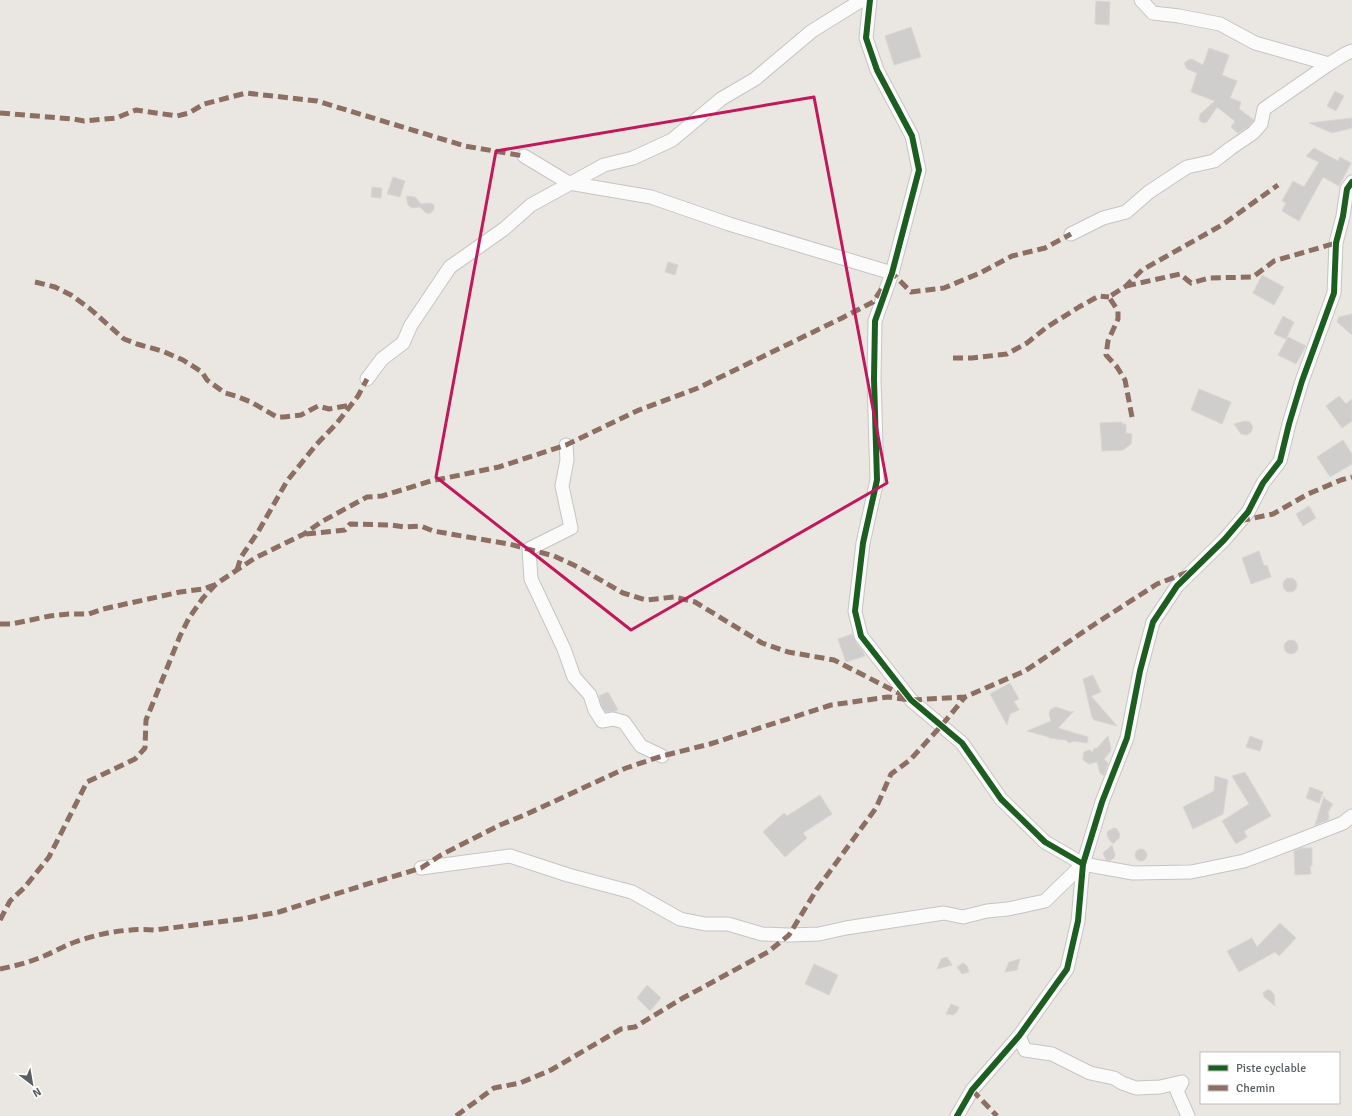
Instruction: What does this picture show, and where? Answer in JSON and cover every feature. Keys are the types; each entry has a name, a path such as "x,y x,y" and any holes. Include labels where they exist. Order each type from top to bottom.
{"street":[{"path":"367,379 382,359 403,343 411,326 450,267 504,229 531,205 569,183 604,164 633,158 672,140 721,99 755,79 812,31 862,0"},
{"path":"870,0 866,38 877,70 912,136 919,170 892,273 875,321 874,379 877,480 863,543 856,611 862,636 911,700 962,743 1001,799 1045,842 1083,864 1133,873 1191,872 1244,861 1337,825 1352,816"},
{"path":"1141,0 1153,13 1179,16 1220,24 1255,44 1329,64"},
{"path":"1071,234 1103,218 1126,212 1149,192 1187,167 1214,161 1253,134 1261,124 1264,109 1329,64 1352,51"},
{"path":"524,156 569,183 651,197 730,224 892,273"},
{"path":"957,1116 972,1090 1019,1036 1067,969 1078,921 1083,864 1102,802 1127,738 1140,671 1153,622 1177,586 1224,540 1248,512 1263,483 1280,461 1300,388 1334,293 1336,243 1343,216 1347,189 1352,182"},
{"path":"566,445 567,460 562,486 571,528 529,549 531,579 564,649 574,677 590,695 595,710 602,721 613,719 624,722 641,746 662,756"},
{"path":"421,868 510,856 568,875 632,892 680,919 705,924 728,924 762,934 789,935 818,934 846,928 944,913 963,917 987,910 1008,909 1045,901 1083,864"},
{"path":"1019,1036 1025,1050 1052,1054 1090,1073 1114,1078 1122,1083 1136,1088 1160,1087 1182,1082 1177,1091 1188,1116"}],"highlighted area":[{"path":"814,97 887,483 631,630 436,477 496,151"}],"building":[{"path":"1096,1 1110,2 1109,25 1095,24"},
{"path":"911,27 921,57 894,65 885,36"},
{"path":"1209,48 1229,55 1222,75 1237,81 1230,98 1241,102 1239,109 1254,120 1248,127 1238,133 1231,127 1235,121 1217,107 1207,122 1203,123 1199,120 1200,114 1215,101 1191,92 1197,73 1187,69 1184,63 1192,59 1203,65"},
{"path":"1335,91 1344,96 1336,111 1327,106"},
{"path":"1352,118 1352,128 1332,133 1309,123"},
{"path":"1314,148 1338,161 1340,157 1351,163 1339,186 1323,177 1299,221 1282,211 1286,203 1282,201 1293,181 1304,187 1319,162 1306,156"},
{"path":"393,177 405,181 400,197 387,194"},
{"path":"372,187 382,188 381,198 371,197"},
{"path":"406,196 415,197 421,204 430,203 434,205 434,210 429,214 420,207 412,208 408,205"},
{"path":"668,262 678,265 675,275 665,272"},
{"path":"1262,275 1284,287 1274,305 1253,293"},
{"path":"1352,314 1352,335 1337,322 1339,317"},
{"path":"1283,316 1294,322 1286,339 1274,334"},
{"path":"1288,337 1306,346 1296,364 1278,355"},
{"path":"1199,389 1231,402 1222,424 1191,410"},
{"path":"1339,396 1346,404 1352,399 1352,421 1342,428 1326,406"},
{"path":"1245,421 1250,422 1253,427 1251,432 1247,435 1241,434 1234,424"},
{"path":"1122,422 1122,424 1126,424 1126,433 1132,434 1131,444 1123,450 1102,451 1100,423"},
{"path":"1343,440 1352,454 1352,464 1330,477 1317,457"},
{"path":"1309,506 1316,518 1303,526 1296,514"},
{"path":"1259,551 1264,566 1267,565 1271,577 1251,584 1242,558"},
{"path":"1290,578 1295,580 1297,585 1295,590 1290,592 1285,590 1283,585 1285,580"},
{"path":"852,634 865,656 846,662 838,639"},
{"path":"1291,640 1296,642 1298,647 1296,652 1291,654 1286,652 1284,647 1286,642"},
{"path":"1093,675 1101,692 1091,696 1117,726 1094,720 1092,717 1083,679"},
{"path":"1010,683 1019,699 1014,701 1019,710 1010,714 1007,725 990,694"},
{"path":"608,692 618,710 616,711 606,712 602,707 599,696"},
{"path":"1056,707 1071,712 1074,711 1058,728 1088,737 1087,743 1074,741 1069,743 1066,740 1049,738 1027,731 1051,721 1049,714 1050,710"},
{"path":"1108,736 1111,749 1104,759 1108,763 1104,776 1100,773 1097,762 1089,764 1083,760 1083,757 1084,752 1089,750 1093,752 1094,748 1096,749"},
{"path":"1250,736 1263,741 1260,751 1246,747"},
{"path":"1245,772 1271,816 1244,831 1247,837 1236,844 1222,821 1249,804 1232,776"},
{"path":"1215,776 1228,780 1223,814 1193,829 1183,807 1214,791"},
{"path":"1310,787 1323,792 1319,803 1306,798"},
{"path":"820,795 832,814 803,833 807,838 785,857 763,832 784,813 787,816"},
{"path":"1324,796 1325,799 1333,804 1328,812 1329,817 1328,820 1315,825"},
{"path":"1114,828 1117,829 1120,835 1113,844 1108,838 1107,834 1108,831"},
{"path":"1112,845 1115,855 1114,858 1109,861 1106,860 1103,853"},
{"path":"1301,848 1312,848 1312,866 1310,866 1311,874 1295,875 1294,851"},
{"path":"1139,849 1143,849 1147,855 1143,861 1139,861 1135,857 1135,853"},
{"path":"1280,923 1296,938 1279,956 1275,952 1239,972 1227,951 1252,938 1257,947"},
{"path":"947,957 952,965 937,969 941,959"},
{"path":"1020,959 1017,970 1005,972 1009,962"},
{"path":"963,963 967,966 969,972 962,974 957,967"},
{"path":"814,964 838,975 829,995 805,984"},
{"path":"647,985 661,998 650,1011 637,998"},
{"path":"1270,990 1274,994 1275,1006 1264,997 1263,993"},
{"path":"951,1004 959,1007 957,1012 953,1015 946,1014"}],"marked path":[{"path":"0,113 84,121 116,118 136,110 177,116 189,113 204,104 246,93 317,101 465,146 524,156"},
{"path":"1132,417 1125,380 1117,367 1106,355 1108,341 1118,319 1118,311 1109,297 1126,286 1142,270 1222,225 1278,185"},
{"path":"890,276 892,273 911,292 944,288 980,273 1012,256 1045,248 1071,234"},
{"path":"1126,286 1180,274 1191,283 1209,278 1253,277 1274,261 1336,243"},
{"path":"35,282 55,287 71,295 89,308 124,339 162,351 183,360 202,372 207,380 225,393 251,402 277,417 301,415 318,406 329,409 351,405"},
{"path":"0,920 10,901 24,888 49,857 87,782 135,759 145,748 146,720 180,636 189,618 203,598 216,584 255,558 304,534 321,522 367,497 382,496 431,481 499,467 566,445 639,410 698,388 842,318 873,302 883,287"},
{"path":"953,358 972,358 1007,354 1027,343 1047,327 1079,307 1099,296 1109,297"},
{"path":"237,570 241,557 258,532 287,481 316,445 337,423 358,396 367,379"},
{"path":"1240,521 1273,514 1308,494 1352,477"},
{"path":"306,534 345,530 350,524 391,525 405,527 421,526 433,531 509,544 554,556 578,567 623,593 646,600 674,597 695,602 762,643 788,652 834,660 906,697"},
{"path":"0,969 33,960 71,944 95,936 114,932 155,930 241,919 279,912 421,868 441,855 500,825 626,768 662,756 710,744 831,705 888,697 911,700 965,697 1025,671 1157,584 1188,572"},
{"path":"0,624 11,624 50,616 89,614 103,609 180,592 204,589 214,585"},
{"path":"456,1116 494,1088 520,1083 551,1070 621,1029 635,1027 683,998 768,952 789,935 817,889 876,808 891,774 910,760 965,697"},
{"path":"972,1090 997,1116"}],"cycle path":[{"path":"870,0 866,38 877,70 912,136 919,170 892,273 875,321 874,379 877,480 863,543 855,611 861,636 911,700 962,743 1001,799 1045,842 1083,864"},
{"path":"957,1116 972,1090 1019,1036 1067,969 1078,921 1083,864 1102,802 1127,738 1140,671 1153,622 1177,586 1224,540 1248,512 1263,483 1280,461 1302,381 1334,293 1336,243 1343,216 1347,189 1352,182"}]}
